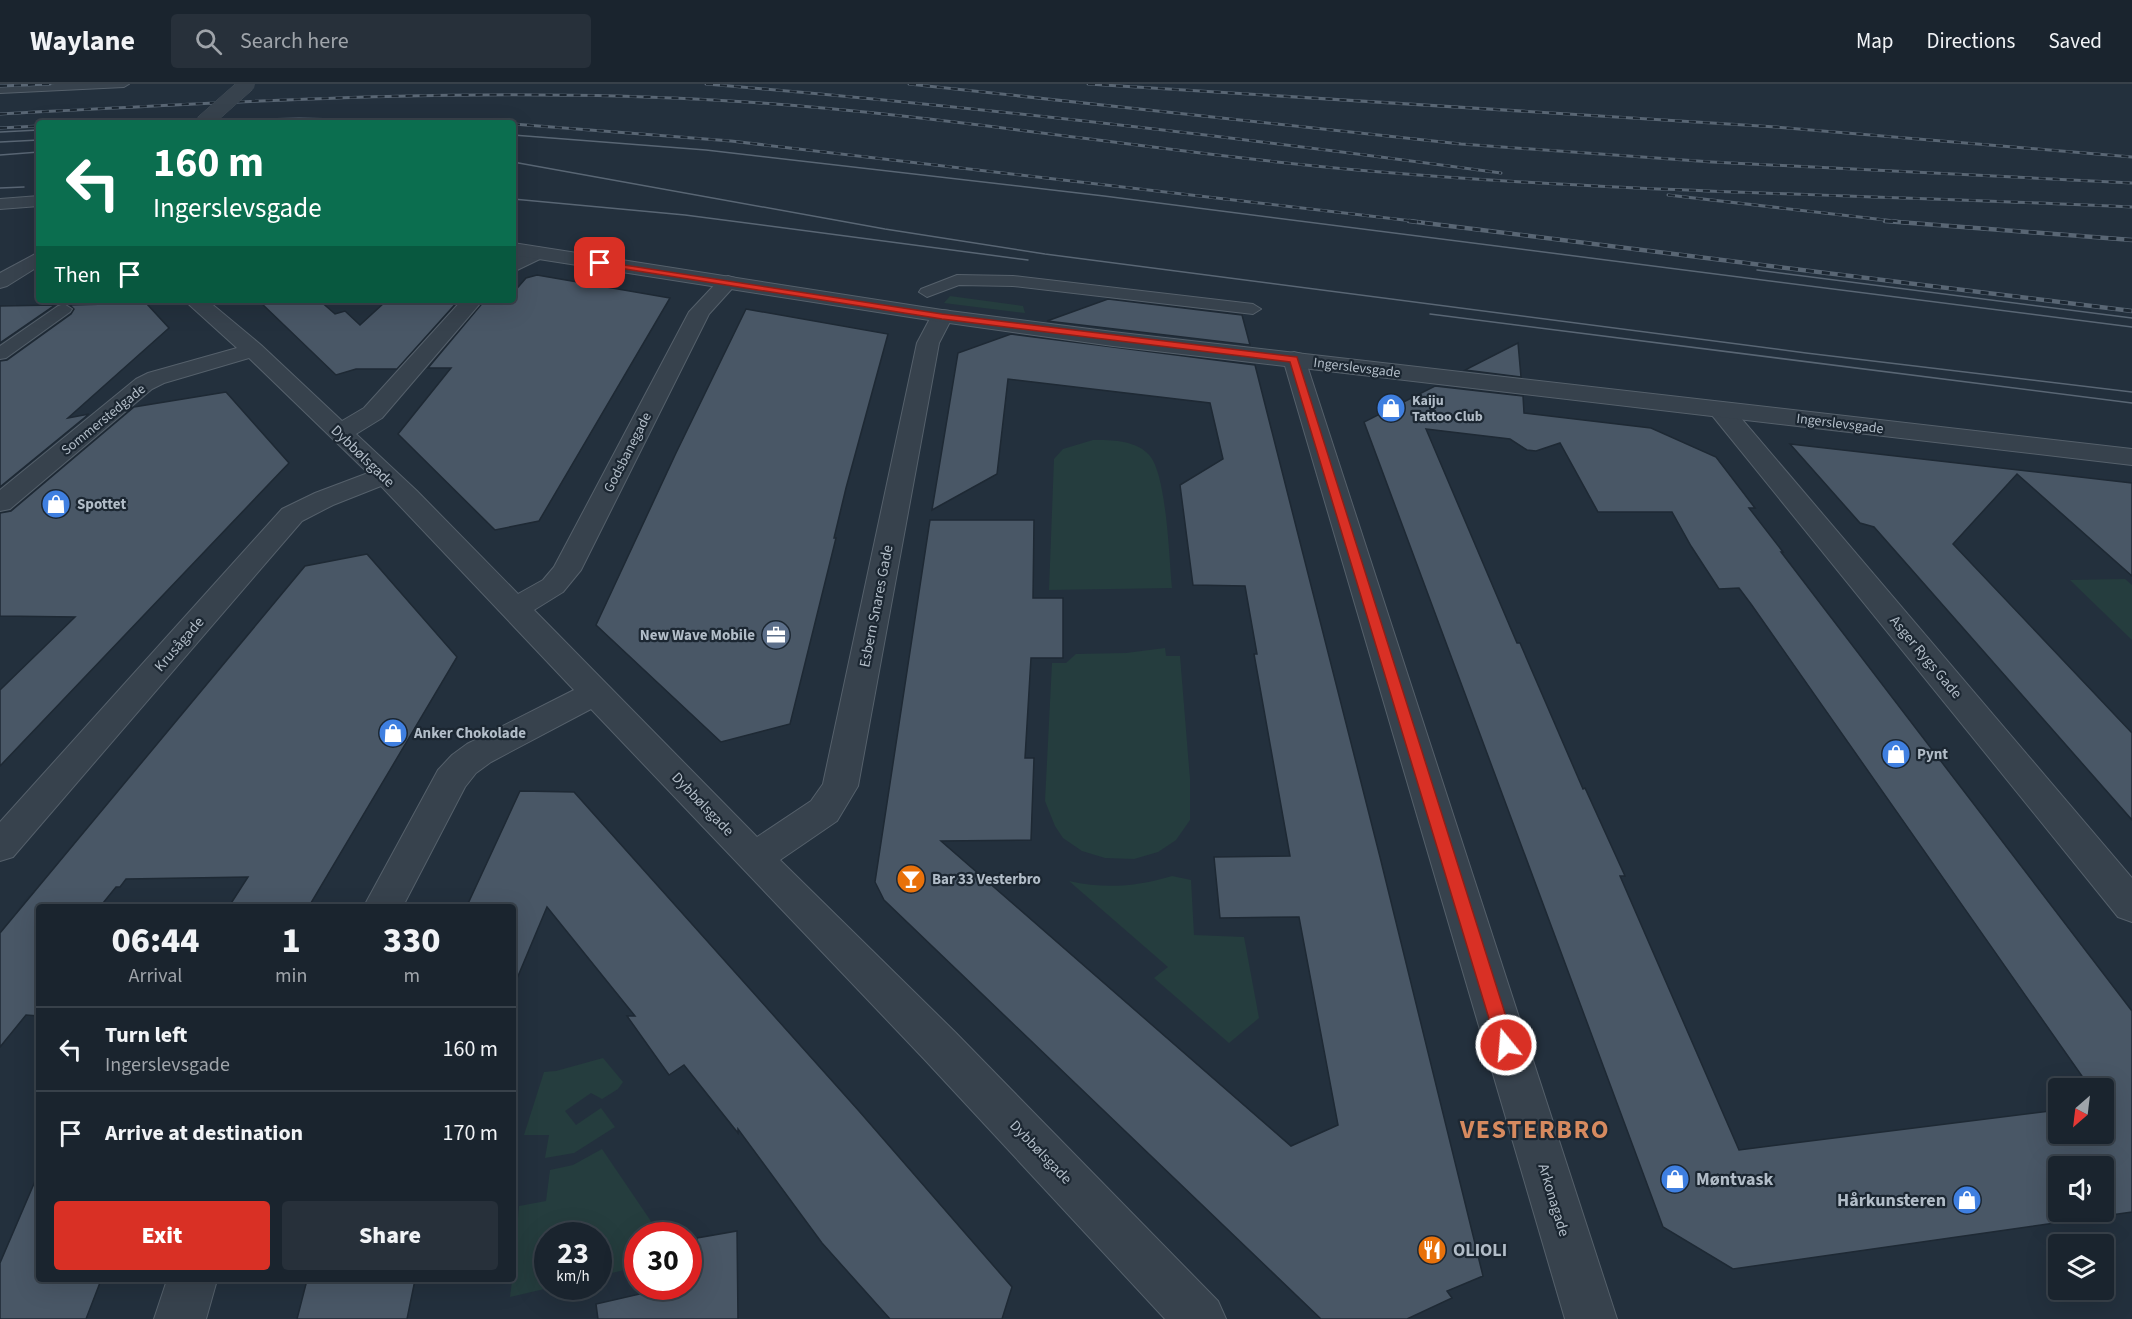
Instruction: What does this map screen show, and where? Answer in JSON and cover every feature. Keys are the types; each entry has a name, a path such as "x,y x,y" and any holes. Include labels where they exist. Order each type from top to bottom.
{"street":[{"path":"206,120 247,84"},
{"path":"0,204 36,201"},
{"path":"0,212 36,213"},
{"name":"Ingerslevsgade","path":"516,250 728,282 934,304 1294,359 2132,457"},
{"path":"516,264 537,253"},
{"path":"0,282 36,260"},
{"name":"Godsbanegade","path":"513,609 553,586 567,570 700,312 728,282"},
{"name":"Dybbølsgade","path":"198,303 253,350 383,476 408,497 754,858 940,1046 1200,1319"},
{"path":"340,433 373,413 470,303"},
{"name":"Esbern Snares Gade","path":"754,858 824,811 840,786 934,304"},
{"name":"Sommerstedgade","path":"0,503 144,384 156,378 253,350"},
{"name":"Arkonagade","path":"1294,359 1591,1319"},
{"name":"Asger Rygs Gade","path":"1720,409 2132,906"},
{"name":"Krusågade","path":"0,847 292,515 324,499 383,476"},
{"path":"384,904 451,779 464,764 479,753 596,692"},
{"path":"180,1319 191,1282"}],"lane":[{"path":"0,90 124,84"},
{"path":"934,304 957,280 1012,281 1252,309"},
{"path":"0,354 64,309"}],"green space":[{"path":"950,296 1023,306 1025,313 944,303"},
{"path":"1093,440 1123,442 1138,447 1150,456 1156,467 1164,499 1172,588 1049,590 1054,459 1063,449"},
{"path":"2125,579 2132,585 2132,640 2070,580"},
{"path":"1165,648 1166,656 1180,656 1190,779 1190,820 1176,840 1158,852 1134,859 1105,858 1082,851 1063,838 1055,826 1045,801 1052,663 1066,663 1076,654 1126,653"},
{"path":"1172,876 1191,880 1194,935 1244,937 1259,1018 1229,1043 1154,978 1168,967 1069,881 1120,886 1146,883"},
{"path":"603,1058 623,1082 618,1089 602,1099 591,1093 565,1111 576,1125 601,1108 615,1127 574,1153 545,1158 549,1135 524,1135 544,1072"},
{"path":"602,1149 652,1222 624,1222 624,1270 612,1273 612,1222 534,1222 534,1291 510,1297 512,1282 516,1282 516,1230 519,1206 546,1201 550,1170 573,1165"}],"building":[{"path":"537,275 670,298 539,521 495,530 398,434 451,368 428,368 482,303 516,303 516,290 526,278"},
{"path":"1108,299 1242,315 1250,345 1047,321"},
{"path":"146,303 169,328 68,418 89,414 0,487 0,361 7,360 71,314 74,309 70,305"},
{"path":"261,303 322,303 335,314 345,311 360,325 384,303 456,303 397,369 356,369 336,375"},
{"path":"55,305 0,343 0,306"},
{"path":"746,309 888,334 846,488 834,538 836,538 790,724 721,742 596,625"},
{"path":"1011,334 1255,365 1380,857 1483,1276 1447,1291 1452,1298 1407,1319 1321,1319 884,900 875,882 930,520 1034,520 1033,598 1063,598 1063,658 1031,658 1025,758 1034,758 1031,840 941,841 1291,1146 1338,1125 1299,917 1220,918 1214,857 1290,856 1254,654 1257,654 1245,586 1193,585 1180,485 1223,459 1210,403 1008,379 997,474 932,510 958,353"},
{"path":"1518,343 1521,377 1465,370"},
{"path":"1435,386 1523,396 1524,413 1651,428 1716,457 1755,508 1749,508 1783,552 1781,552 2132,1011 2132,1212 2114,1215 2114,1156 2048,1156 2048,1222 2062,1222 1733,1269 1663,1227 1364,422","holes":["1426,429 1510,439 1527,450 1536,451 1560,443 1598,512 1672,512 1719,589 1739,588 2083,1078 2114,1078 2114,1144 2048,1144 2048,1111 1739,1150 1620,876 1625,876 1585,788 1583,789 1520,643 1517,643"]},
{"path":"226,392 289,463 0,766 0,690 75,617 0,616 0,513 11,511 134,407"},
{"path":"1790,444 2132,483 2132,576 2017,474 1953,544 2132,733 2132,820 1874,527 1860,523"},
{"path":"367,554 457,657 310,904 231,904 248,877 126,879 102,904 36,904 36,1016 26,1015 0,1047 0,933 305,566"},
{"path":"520,791 574,792 859,1111 1012,1287 1002,1319 890,1319 822,1243 738,1129 738,1133 684,1065 669,1075 627,1016 635,1016 547,907 516,981 516,904 468,904"},
{"path":"36,1179 36,1282 100,1282 86,1319 0,1319 0,1263"},
{"path":"737,1231 738,1319 598,1319 596,1304 624,1298 624,1300 702,1300 702,1237"},
{"path":"306,1282 415,1282 407,1319 297,1319"}],"tram line":[{"path":"0,132 36,130"},
{"path":"516,135 706,150 1104,196 2132,327"},
{"path":"0,142 36,140"},
{"path":"0,155 36,152"},
{"path":"516,163 885,229 1045,254 1806,353 2132,392"},
{"path":"0,188 24,187"},
{"path":"516,199 685,215 1028,260"},
{"path":"1757,270 2132,318"},
{"path":"1430,314 2132,403"}],"railway":[{"path":"0,86 50,84"},
{"path":"706,84 1104,123 1501,173"},
{"path":"909,84 1461,144 1712,162 2132,183"},
{"path":"1088,84 1776,127 2132,157"},
{"path":"0,114 365,97 456,95 639,97 812,107 974,124 1299,164 1475,179 1569,185 2132,207"},
{"path":"250,120 348,120"},
{"path":"516,124 731,141 1421,222"},
{"path":"0,128 36,126"},
{"path":"1668,195 1903,222"},
{"path":"1409,221 2132,311"},
{"path":"1885,221 2132,240"}],"place":[{"name":"Kaiju Tattoo Club","path":"1391,408"},
{"name":"Spottet","path":"56,504"},
{"name":"New Wave Mobile","path":"776,635"},
{"name":"Anker Chokolade","path":"393,733"},
{"name":"Pynt","path":"1896,754"},
{"name":"Bar 33 Vesterbro","path":"911,879"},
{"name":"Møntvask","path":"1675,1179"},
{"name":"Hårkunsteren","path":"1967,1200"},
{"name":"OLIOLI","path":"1432,1250"}],"district":[{"name":"VESTERBRO","path":"1535,1129"}],"route":[{"path":"600,263 942,316 1113,339 1294,359 1506,1045"}]}
